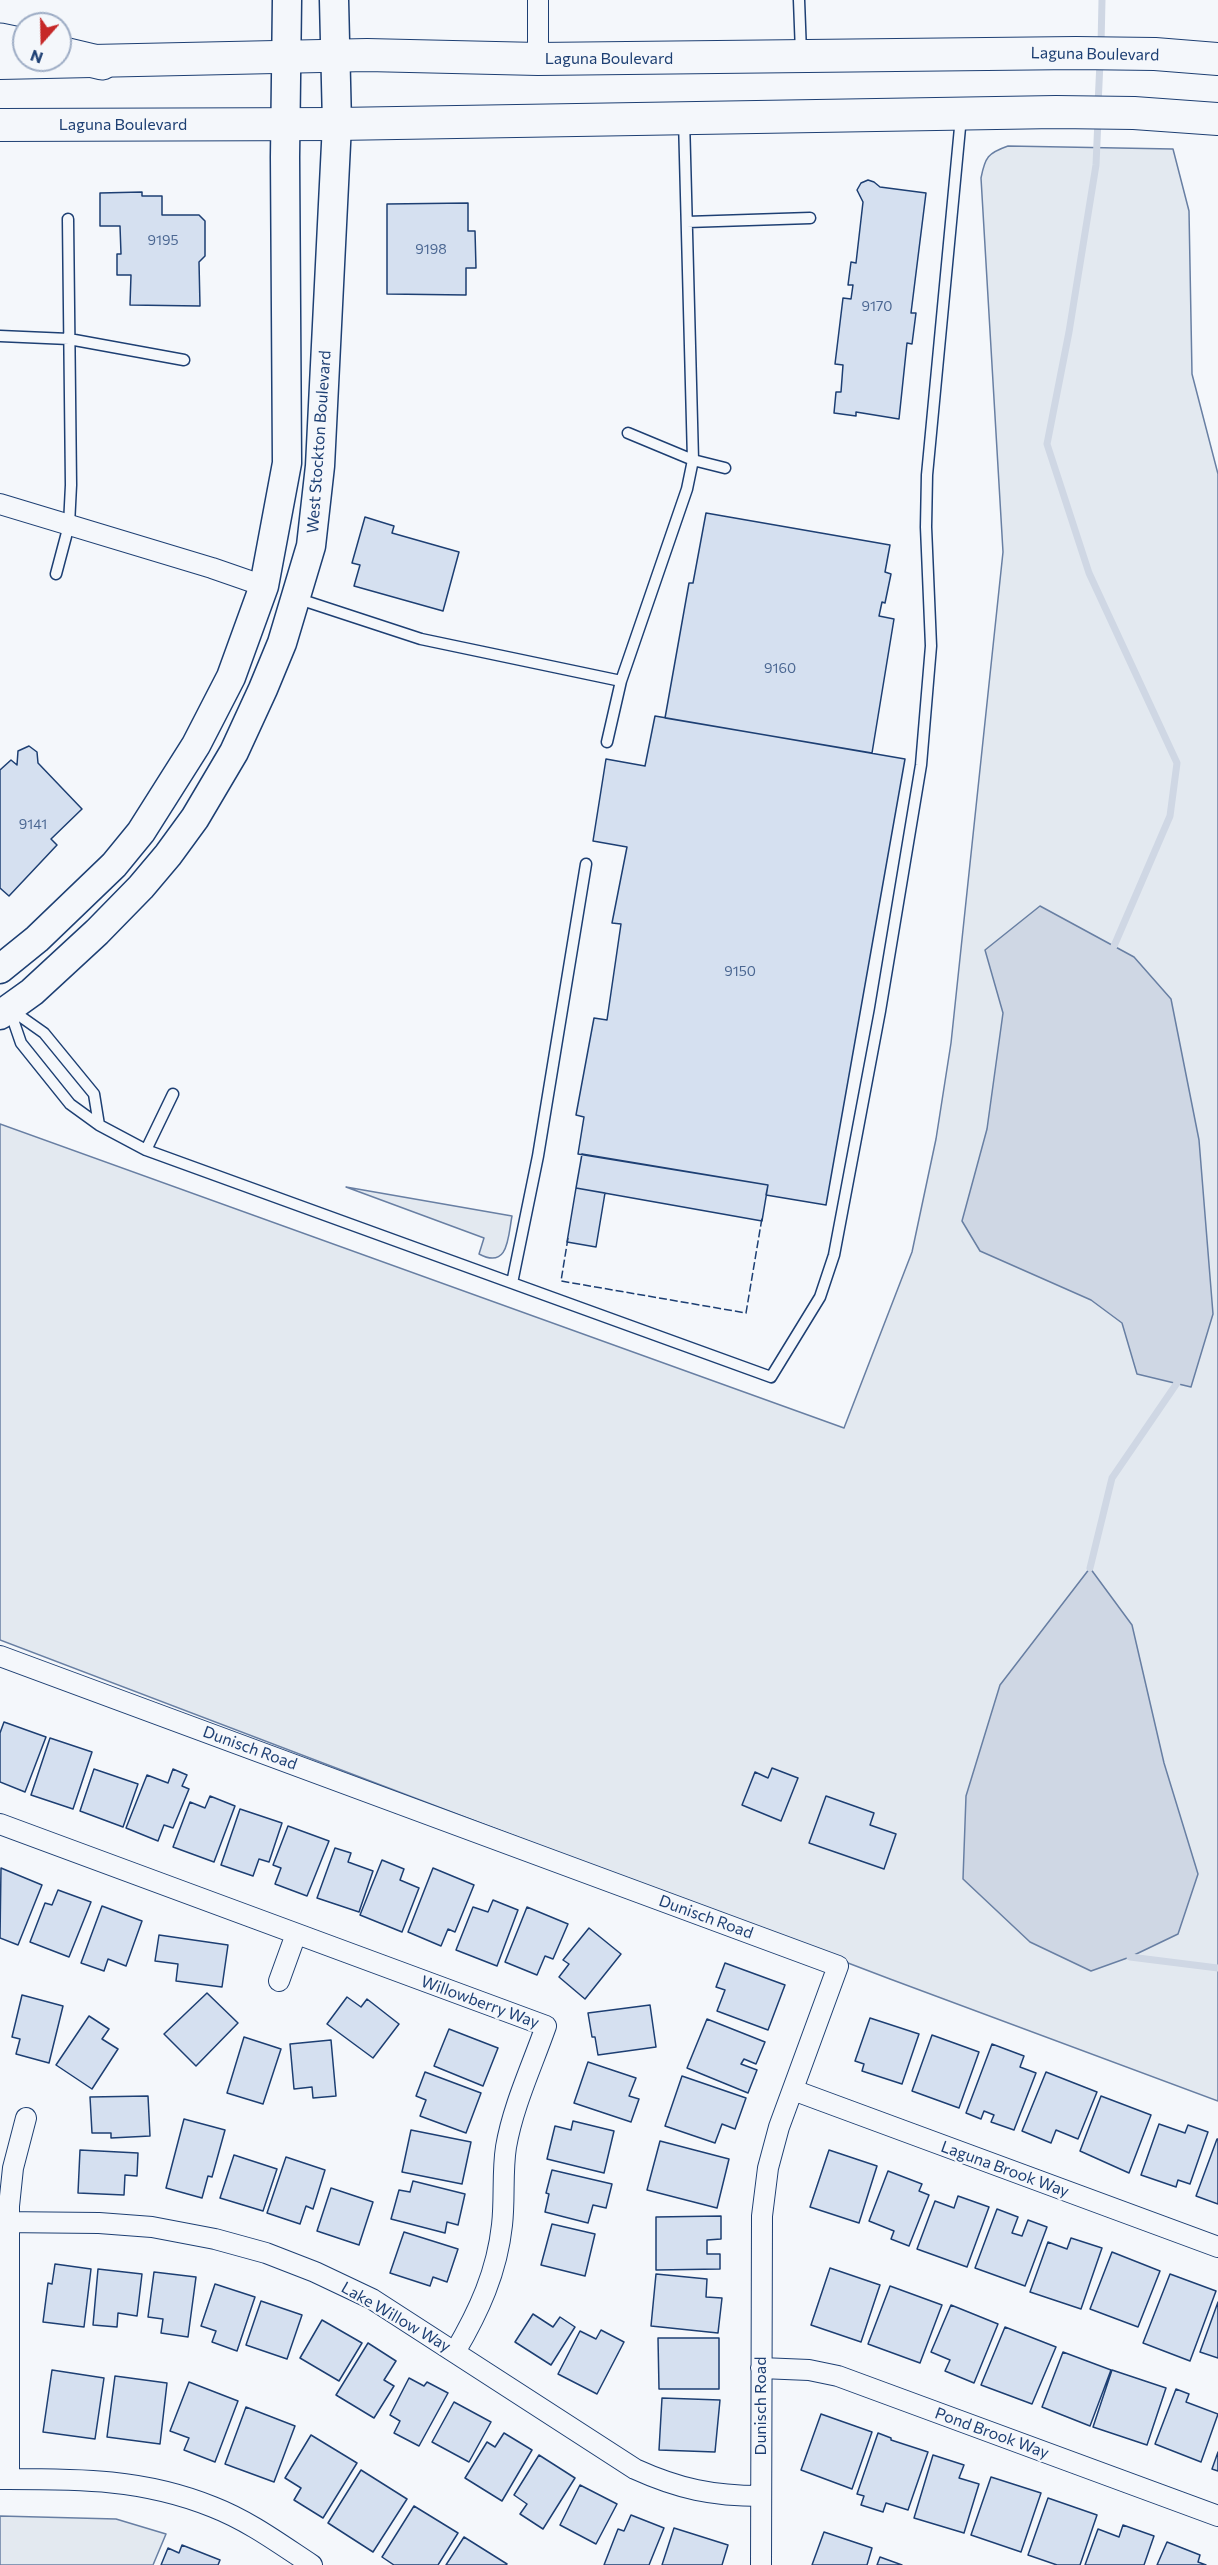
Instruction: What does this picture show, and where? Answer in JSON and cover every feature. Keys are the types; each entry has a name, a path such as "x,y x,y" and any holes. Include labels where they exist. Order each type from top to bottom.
{"highway":[{"path":"72,56 102,63"}],"main road":[{"name":"Laguna Boulevard","path":"0,63 102,63 335,55 538,59 1076,53 1155,54 1218,59"},
{"name":"Laguna Boulevard","path":"0,125 337,124 1056,112 1134,113 1218,119"}],"street":[{"name":"West Stockton Boulevard","path":"0,969 37,939 114,865 141,832 196,745 231,677 264,586 287,463 285,124 287,0"},
{"name":"West Stockton Boulevard","path":"3,1007 97,933 141,887 195,818 234,752 263,689 296,598 311,546 320,466 337,124 334,0"},
{"path":"538,0 538,59"},
{"path":"0,504 264,586"},
{"name":"Dunisch Road","path":"0,1656 838,1966 779,2127 768,2168 762,2216 761,2565"},
{"name":"Willowberry Way","path":"0,1824 546,2026 513,2118 506,2148 502,2222 490,2282 477,2314 455,2352"},
{"path":"279,1981 296,1934"},
{"name":"Laguna Brook Way","path":"793,2090 1218,2247"},
{"path":"26,2118 12,2168 5,2222 4,2479 101,2480 144,2486 180,2495 214,2507 253,2526 312,2565"},
{"name":"Lake Willow Way","path":"5,2222 99,2223 152,2227 215,2239 266,2253 315,2272 372,2300 643,2473 668,2484 704,2493 761,2496"},
{"name":"Pond Brook Way","path":"761,2368 809,2370 838,2376 1218,2516"}],"lane":[{"path":"799,0 801,57"},
{"path":"3,1007 21,1043 70,1104 99,1125 146,1150 771,1377 820,1298 837,1244 880,1011 921,765 931,646 926,527 927,476 961,114"},
{"path":"606,742 621,681 687,489 693,460 684,119"},
{"path":"687,222 810,218"},
{"path":"56,574 69,525 71,485 68,219"},
{"path":"0,336 69,339 184,360"},
{"path":"628,433 693,460 725,468"},
{"path":"296,598 421,639 621,681"},
{"path":"512,1283 538,1156 586,864"},
{"path":"3,1007 44,1034 94,1094 99,1125"},
{"path":"146,1150 173,1094"}],"shaded area":[{"path":"1008,146 1173,149 1189,211 1192,374 1218,474 1218,2101 890,1979 0,1640 0,1124 844,1428 912,1252 936,1139 951,1043 1003,552 981,178 988,157"},
{"path":"1040,906 1134,957 1171,999 1199,1140 1213,1314 1191,1387 1137,1374 1122,1323 1091,1300 980,1251 962,1221 987,1129 1003,1013 985,950"},
{"path":"346,1187 512,1216 508,1241 502,1254 496,1258 489,1258 479,1254 484,1238"},
{"path":"1090,1568 1132,1625 1164,1763 1198,1874 1178,1934 1130,1957 1091,1971 1030,1942 963,1879 966,1796 1000,1685"},
{"path":"0,2516 116,2519 166,2534 153,2565 0,2565"}],"building":[{"path":"868,180 880,187 926,193 911,313 916,313 912,344 907,343 899,419 856,412 856,416 834,413 836,392 841,392 843,365 835,364 843,298 851,299 853,285 848,285 851,262 856,263 863,202 857,190 861,183"},
{"path":"142,192 142,196 162,196 162,215 199,215 205,221 205,256 199,262 200,306 130,305 131,275 117,275 117,254 121,254 120,226 100,226 100,193"},
{"path":"468,203 468,231 475,231 476,268 466,268 466,295 387,294 387,204"},
{"path":"706,513 890,545 885,572 891,574 885,603 882,602 879,616 894,619 872,753 665,718 689,583 693,583"},
{"path":"365,517 394,526 392,533 459,552 443,611 354,586 360,565 352,563"},
{"path":"655,716 905,759 826,1205 766,1195 768,1185 578,1154 584,1117 576,1115 594,1018 607,1020 621,924 612,923 627,847 593,841 606,759 645,766"},
{"path":"29,746 37,752 38,763 82,809 51,839 57,845 9,896 0,888 0,770 11,760 17,765 18,751"},
{"path":"582,1154 768,1185 762,1221 576,1188"},
{"path":"576,1188 605,1193 596,1247 567,1242"},
{"path":"4,1722 46,1737 25,1792 0,1782 0,1733"},
{"path":"50,1738 92,1752 73,1809 31,1795"},
{"path":"772,1768 798,1778 781,1821 742,1805 755,1772 768,1778"},
{"path":"94,1769 138,1784 123,1827 80,1811"},
{"path":"173,1769 187,1775 182,1786 189,1789 173,1828 164,1825 158,1841 126,1828 147,1775 168,1783"},
{"path":"210,1796 235,1806 214,1862 173,1847 190,1802 205,1808"},
{"path":"826,1796 874,1813 870,1825 896,1834 884,1869 809,1843"},
{"path":"240,1809 282,1823 269,1862 259,1859 253,1876 221,1865"},
{"path":"288,1826 329,1841 307,1896 275,1884 281,1868 273,1865"},
{"path":"335,1848 351,1853 348,1862 373,1871 359,1912 317,1898"},
{"path":"382,1860 404,1869 400,1880 419,1888 402,1932 360,1915"},
{"path":"1,1868 42,1885 18,1945 0,1938"},
{"path":"433,1868 474,1885 455,1932 448,1929 441,1946 408,1932"},
{"path":"58,1890 91,1902 69,1957 30,1942 45,1903 52,1905"},
{"path":"493,1900 518,1910 497,1966 456,1950 473,1907 488,1912"},
{"path":"102,1906 142,1921 126,1966 108,1959 104,1971 81,1963"},
{"path":"527,1907 568,1924 553,1959 545,1956 537,1975 505,1962"},
{"path":"589,1928 621,1954 585,1999 559,1977 569,1964 563,1960"},
{"path":"159,1935 228,1945 222,1987 176,1981 178,1964 155,1961"},
{"path":"725,1963 785,1985 768,2030 717,2011 725,1990 716,1987"},
{"path":"207,1993 238,2023 196,2066 164,2034"},
{"path":"22,1995 63,2006 49,2063 16,2054 20,2039 12,2037"},
{"path":"347,1997 361,2007 367,1999 399,2024 373,2058 327,2024"},
{"path":"650,2005 656,2047 598,2055 588,2013"},
{"path":"89,2016 109,2029 102,2039 118,2049 92,2089 56,2065"},
{"path":"870,2018 919,2034 902,2084 862,2071 864,2064 855,2061"},
{"path":"707,2019 765,2042 756,2064 744,2059 741,2064 757,2070 748,2093 687,2068"},
{"path":"449,2029 498,2048 483,2086 434,2066"},
{"path":"932,2035 979,2052 959,2108 912,2091"},
{"path":"244,2037 281,2049 263,2104 227,2093"},
{"path":"331,2040 336,2096 313,2098 312,2087 294,2089 290,2044"},
{"path":"992,2044 1024,2056 1020,2067 1036,2073 1014,2130 991,2122 994,2115 984,2111 981,2119 966,2113"},
{"path":"588,2062 636,2078 629,2096 639,2099 631,2122 574,2103"},
{"path":"425,2072 481,2093 466,2133 420,2116 426,2100 416,2096"},
{"path":"1046,2072 1097,2092 1078,2139 1056,2130 1051,2143 1022,2131"},
{"path":"682,2076 746,2098 735,2129 722,2124 715,2143 665,2126"},
{"path":"148,2096 150,2136 111,2138 111,2133 92,2133 90,2097"},
{"path":"1101,2096 1151,2115 1129,2173 1080,2151"},
{"path":"184,2119 225,2130 212,2177 208,2176 202,2198 166,2188"},
{"path":"573,2121 614,2131 604,2173 547,2159 555,2126 571,2130"},
{"path":"1159,2124 1185,2133 1188,2125 1208,2132 1190,2184 1178,2180 1176,2187 1141,2175"},
{"path":"411,2130 471,2142 462,2184 402,2172"},
{"path":"1218,2139 1218,2204 1196,2196"},
{"path":"660,2141 729,2159 717,2208 647,2190"},
{"path":"80,2150 138,2153 137,2176 125,2175 124,2195 78,2193"},
{"path":"829,2150 877,2166 859,2223 810,2207"},
{"path":"234,2155 277,2169 263,2211 220,2198"},
{"path":"286,2157 325,2170 313,2209 306,2206 300,2224 267,2213"},
{"path":"552,2170 612,2184 606,2208 593,2205 588,2223 545,2212 549,2194 546,2193"},
{"path":"888,2171 922,2184 919,2191 929,2195 909,2246 891,2239 894,2231 869,2221"},
{"path":"413,2181 465,2194 458,2225 447,2222 445,2233 391,2219 399,2190 410,2192"},
{"path":"331,2188 373,2202 359,2245 317,2231"},
{"path":"958,2196 989,2207 967,2267 917,2249 935,2201 954,2208"},
{"path":"997,2209 1018,2217 1012,2233 1022,2236 1028,2220 1047,2227 1025,2286 975,2268"},
{"path":"721,2216 721,2239 707,2240 707,2254 720,2254 720,2269 656,2270 656,2217"},
{"path":"552,2224 595,2234 585,2276 541,2265"},
{"path":"404,2232 458,2249 447,2282 433,2277 430,2286 390,2273"},
{"path":"1071,2238 1102,2248 1081,2309 1030,2292 1048,2242 1067,2249"},
{"path":"1112,2252 1160,2271 1138,2327 1090,2309"},
{"path":"55,2264 91,2269 84,2327 43,2322 48,2283 52,2284"},
{"path":"830,2268 880,2285 861,2342 811,2325"},
{"path":"98,2269 142,2274 137,2316 118,2313 117,2327 93,2325"},
{"path":"154,2272 196,2277 188,2337 161,2333 163,2319 148,2317"},
{"path":"656,2274 707,2279 706,2297 722,2298 718,2333 651,2326"},
{"path":"1170,2274 1216,2291 1190,2361 1143,2343"},
{"path":"215,2284 255,2297 237,2351 212,2342 216,2331 201,2326"},
{"path":"890,2286 942,2305 920,2363 868,2344"},
{"path":"261,2301 302,2315 287,2359 246,2345"},
{"path":"1218,2302 1218,2358 1200,2352"},
{"path":"951,2305 998,2324 974,2383 945,2371 950,2360 931,2352"},
{"path":"533,2314 553,2327 560,2317 575,2327 551,2365 515,2342"},
{"path":"322,2320 362,2343 339,2381 300,2358"},
{"path":"1005,2327 1056,2347 1032,2404 981,2385"},
{"path":"601,2330 624,2342 597,2394 558,2374 580,2331 596,2339"},
{"path":"658,2338 719,2338 719,2389 659,2389"},
{"path":"368,2343 396,2361 384,2380 394,2386 374,2418 336,2395"},
{"path":"1063,2352 1111,2370 1090,2426 1042,2407"},
{"path":"52,2370 104,2378 95,2439 43,2432"},
{"path":"1112,2370 1166,2388 1147,2445 1093,2427"},
{"path":"115,2376 167,2383 160,2444 107,2437"},
{"path":"409,2378 424,2386 427,2382 448,2393 419,2446 394,2433 400,2421 390,2415"},
{"path":"189,2382 238,2401 215,2462 184,2450 189,2438 170,2431"},
{"path":"1176,2389 1189,2394 1186,2402 1218,2414 1201,2462 1155,2444"},
{"path":"662,2398 720,2400 715,2452 659,2450"},
{"path":"454,2402 491,2422 469,2462 432,2442"},
{"path":"246,2407 295,2426 274,2482 225,2464"},
{"path":"821,2414 872,2432 852,2489 801,2470"},
{"path":"504,2433 532,2450 502,2501 465,2478 487,2442 495,2447"},
{"path":"878,2433 891,2440 928,2452 908,2510 886,2503 883,2512 861,2505 864,2496 857,2494"},
{"path":"311,2435 357,2463 323,2518 294,2500 301,2488 285,2478"},
{"path":"1218,2452 1218,2471 1212,2469"},
{"path":"539,2455 575,2478 543,2529 520,2514 527,2504 514,2495"},
{"path":"933,2455 964,2465 959,2478 979,2484 964,2533 914,2518"},
{"path":"361,2470 407,2499 373,2552 328,2523"},
{"path":"991,2477 1041,2493 1021,2552 971,2535"},
{"path":"580,2485 617,2504 596,2544 560,2525"},
{"path":"1048,2498 1097,2515 1080,2565 1057,2565 1028,2555"},
{"path":"414,2506 458,2533 438,2565 394,2565 382,2557"},
{"path":"631,2515 664,2528 649,2565 604,2565 618,2529 624,2531"},
{"path":"1123,2525 1154,2536 1144,2565 1085,2565 1098,2529 1119,2537"},
{"path":"674,2528 728,2545 722,2565 662,2565"},
{"path":"824,2532 872,2548 867,2565 812,2565"},
{"path":"464,2537 507,2564 446,2565"},
{"path":"1167,2542 1200,2555 1198,2562 1206,2565 1157,2565"},
{"path":"182,2545 220,2560 218,2565 161,2565 168,2548 179,2553"},
{"path":"880,2557 902,2565 877,2565"}],"waterway":[{"path":"1101,45 1102,0"},
{"path":"1098,105 1100,62"},
{"path":"1098,119 1096,165 1069,332 1047,444 1089,573 1177,763 1170,816 1114,946"},
{"path":"1090,1568 1112,1478 1177,1383"},
{"path":"1130,1957 1218,1968"}],"fence":[{"path":"568,1238 561,1281 746,1313 762,1218"}]}
